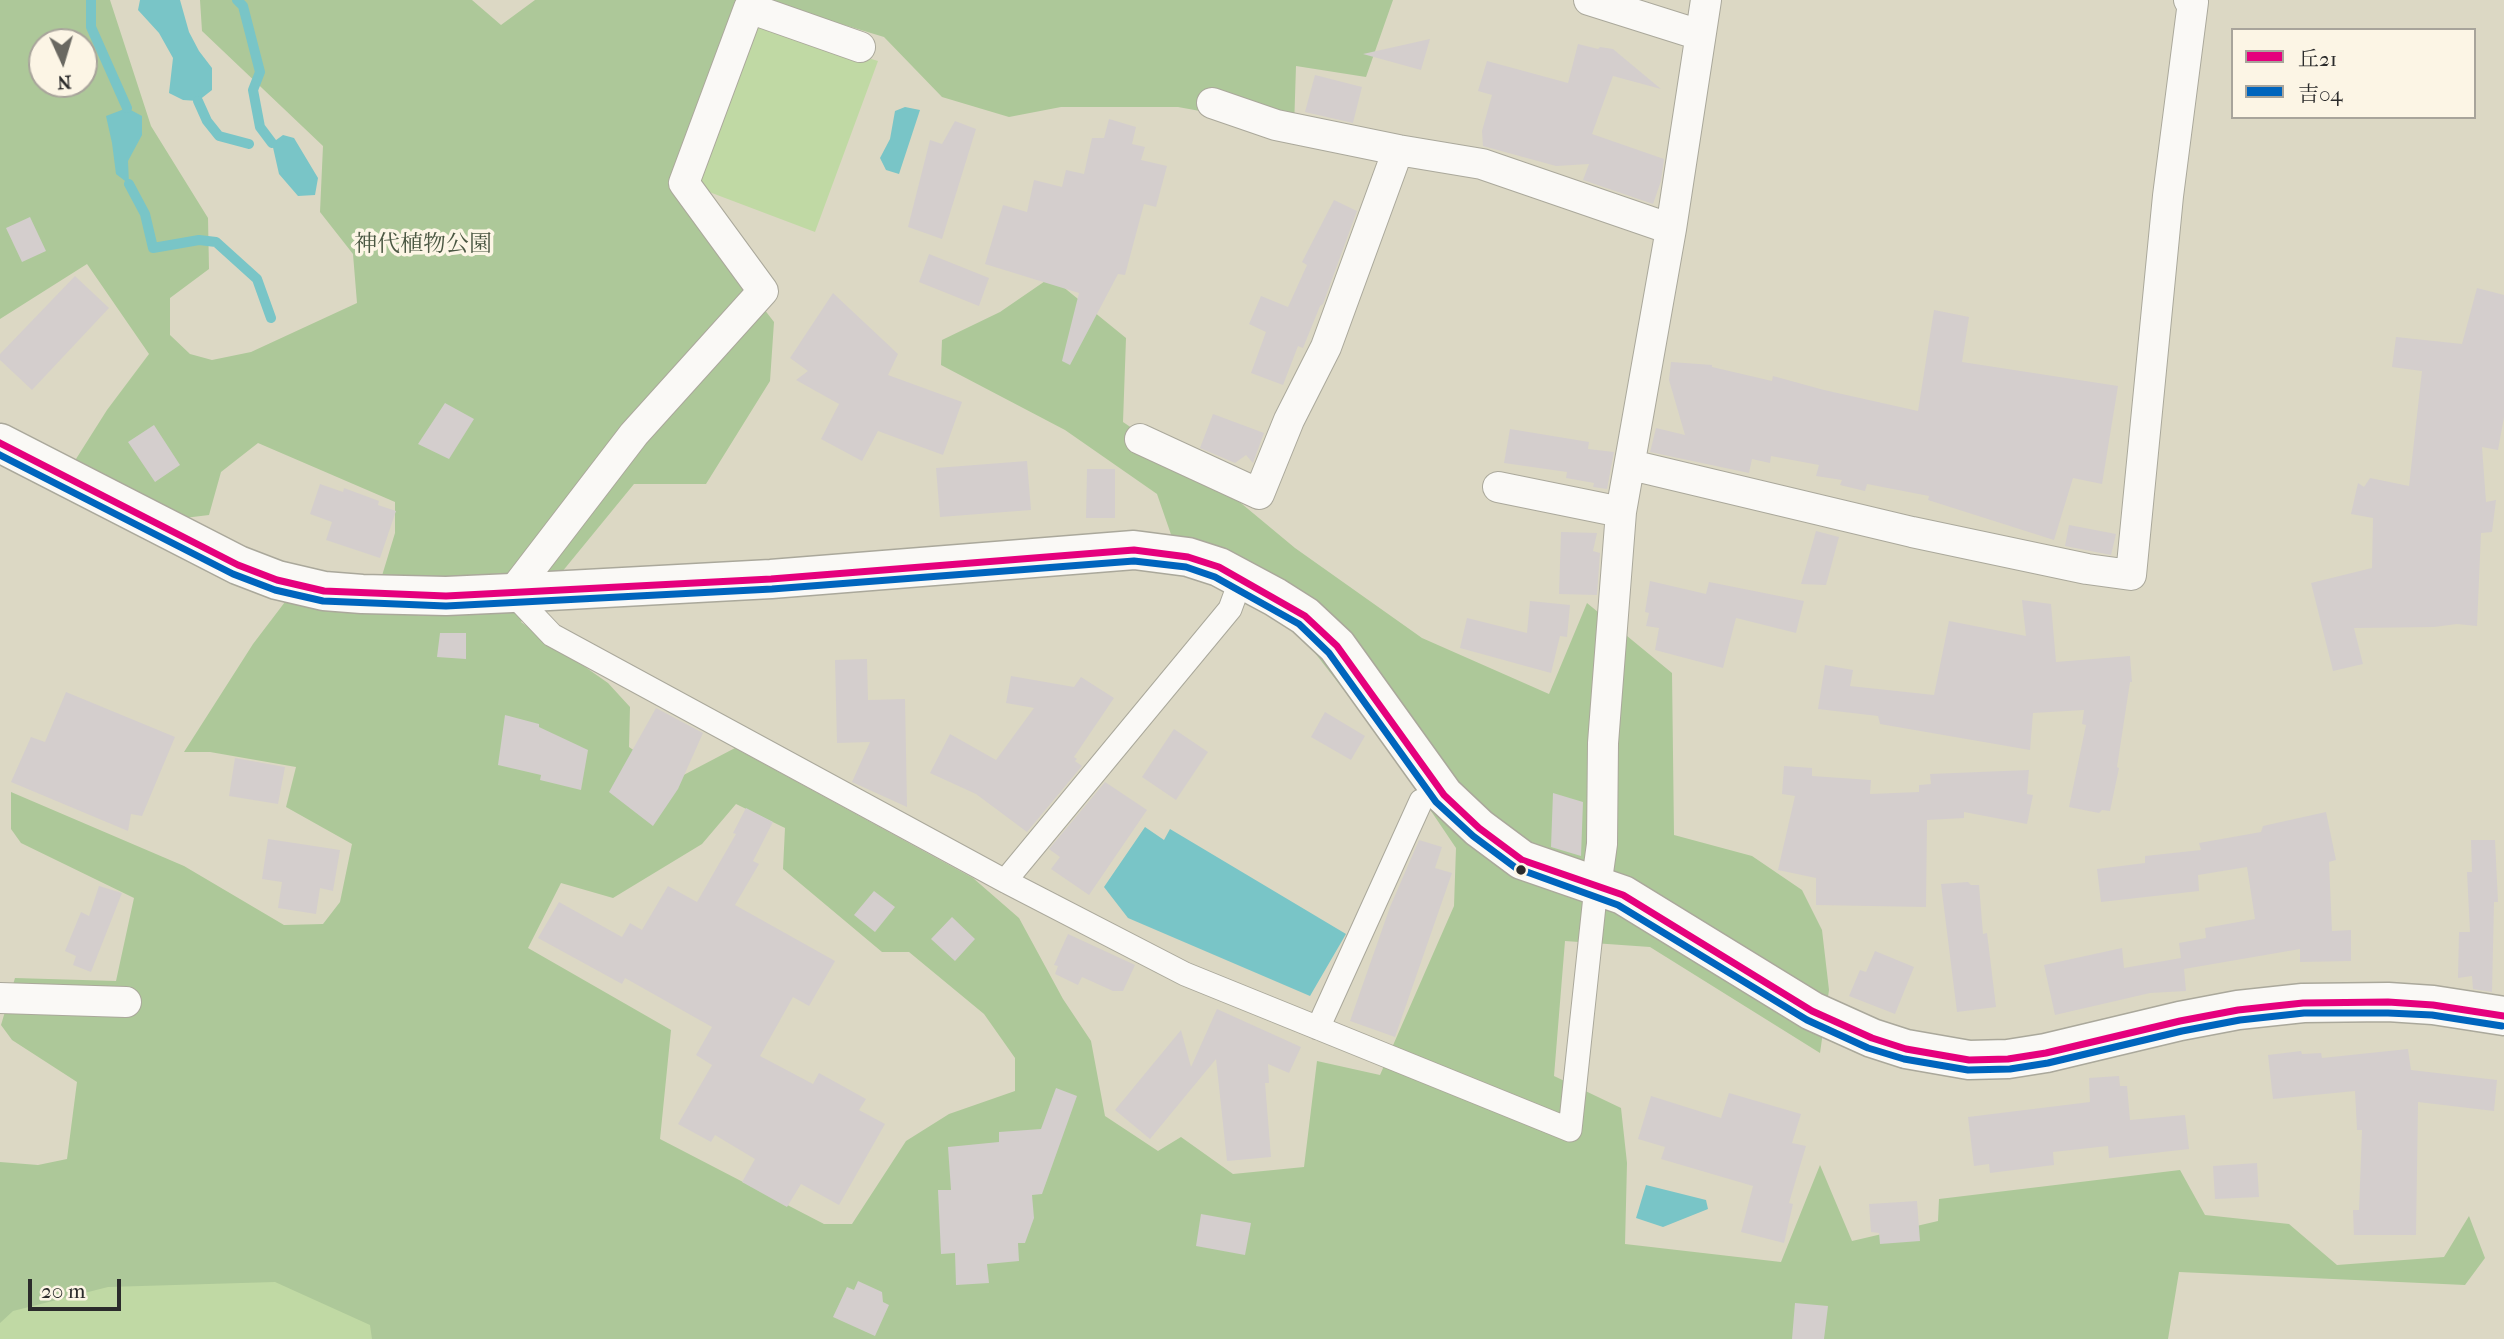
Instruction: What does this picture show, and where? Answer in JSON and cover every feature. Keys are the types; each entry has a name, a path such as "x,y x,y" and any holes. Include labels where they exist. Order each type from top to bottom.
{"street":[{"path":"1589,0 1700,35"},
{"path":"512,593 552,635 1005,881 1185,974 1570,1130 1602,844 1603,743 1621,512 1671,229 1706,0"},
{"path":"1631,465 1912,532 2087,569 2131,575 2168,196 2193,2 2189,0"},
{"path":"512,593 634,434 763,291 684,183 749,8 860,47"},
{"path":"1212,103 1276,125 1482,164 1671,229"},
{"path":"1140,439 1259,494 1289,420 1326,347 1398,150"},
{"path":"0,443 238,565 277,580 324,591 446,596 771,579 1134,550 1188,557 1219,567 1305,616 1337,646 1444,795 1479,828 1522,860 1623,895 1812,1010 1872,1038 1906,1049 1969,1060 2008,1059 2046,1054 2179,1021 2238,1010 2303,1003 2389,1002 2432,1005 2504,1016"},
{"path":"1498,487 1621,512"},
{"path":"1005,881 1230,609 1241,579"},
{"path":"1318,1028 1421,801"},
{"path":"0,998 126,1002"}],"green space":[{"name":"神代植物公園","path":"0,0 110,0 151,126 208,218 209,269 170,298 170,335 190,354 212,360 251,352 357,303 353,254 320,212 323,146 202,31 200,0 472,0 501,25 535,0 739,0 677,196 774,322 770,381 706,484 634,484 521,622 608,683 630,707 629,747 676,779 735,748 973,878 1019,918 1063,999 1091,1041 1105,1116 1158,1151 1181,1137 1233,1174 1304,1167 1317,1061 1380,1075 1454,906 1456,848 1385,743 1294,626 1184,572 1157,494 1065,430 941,365 942,340 1000,312 1051,277 1126,338 1123,422 1230,494 1295,548 1422,638 1549,694 1587,603 1672,673 1674,835 1752,856 1802,890 1822,930 1829,990 1820,1053 1650,947 1565,941 1554,1076 1621,1108 1627,1163 1625,1244 1781,1262 1820,1165 1852,1241 1938,1221 1939,1199 2180,1170 2205,1215 2289,1224 2337,1265 2444,1257 2469,1216 2485,1258 2465,1285 2179,1272 2168,1339 372,1339 370,1325 275,1282 108,1287 13,1311 0,1323 0,1162 38,1165 67,1159 77,1082 12,1040 1,1025 15,978 116,981 134,898 21,843 11,829 11,792 184,866 284,925 323,924 340,902 352,844 286,807 296,767 210,752 184,752 253,644 288,598 424,616 409,581 381,579 395,533 395,502 258,443 221,472 209,515 168,520 69,470 107,410 149,354 87,264 0,319","holes":["736,804 785,828 783,869 882,952 909,952 984,1014 1015,1058 1015,1091 949,1114 906,1141 852,1224 824,1224 660,1139 671,1030 528,948 561,883 613,898 702,844"]},
{"path":"762,0 1393,0 1366,77 1296,66 1294,128 1178,107 1061,107 1009,117 942,97 884,37"},
{"path":"754,23 878,61 815,232 696,187"},
{"path":"0,1166 731,1339 0,1339"}],"water":[{"path":"140,0 180,0 189,32 212,68 212,90 198,101 183,100 169,93 173,58 159,33 138,10"},
{"path":"905,107 920,110 899,174 886,170 880,158 890,139 895,111"},
{"path":"127,108 142,116 142,135 128,161 129,184 116,174 106,116"},
{"path":"283,135 294,138 318,178 315,195 298,196 279,174 272,143"},
{"path":"1145,827 1164,840 1170,829 1346,934 1310,996 1128,918 1104,887"},
{"path":"1646,1185 1706,1200 1708,1209 1663,1227 1636,1218"}],"building":[{"path":"1430,39 1421,70 1363,54"},
{"path":"1578,44 1598,49 1613,49 1661,89 1613,76 1592,134 1664,159 1661,181 1653,204 1583,180 1589,164 1556,166 1483,146 1482,131 1492,95 1478,91 1487,61 1568,83"},
{"path":"1315,75 1362,87 1353,123 1305,112"},
{"path":"1109,119 1136,127 1132,144 1145,147 1141,160 1167,166 1156,207 1144,204 1125,275 1118,274 1070,365 1062,361 1079,293 985,264 1003,205 1027,212 1034,180 1062,187 1066,170 1084,174 1092,138 1104,138"},
{"path":"955,121 976,129 942,239 908,227 930,140 942,144"},
{"path":"1334,200 1357,211 1323,304 1303,348 1298,346 1283,385 1251,373 1266,332 1249,324 1261,296 1288,307 1307,265 1302,262"},
{"path":"30,217 46,251 22,262 6,228"},
{"path":"929,254 989,278 979,306 919,282"},
{"path":"75,276 109,308 32,390 0,360 0,354"},
{"path":"2477,288 2504,295 2504,417 2498,450 2482,447 2486,502 2496,500 2492,532 2481,533 2477,626 2457,624 2434,627 2354,628 2363,664 2333,671 2311,583 2372,568 2373,518 2351,514 2358,483 2364,487 2370,478 2409,486 2422,371 2392,367 2396,337 2462,344"},
{"path":"833,293 898,354 888,375 962,402 943,455 878,431 862,461 821,439 839,404 796,380 808,371 790,358"},
{"path":"1934,310 1969,317 1962,362 2118,386 2102,484 2073,478 2054,540 1928,500 1929,496 1867,484 1865,491 1840,485 1842,480 1816,476 1819,465 1771,456 1770,463 1752,459 1749,473 1650,452 1656,428 1685,435 1669,380 1671,362 1712,365 1772,381 1773,376 1918,411"},
{"path":"445,403 474,419 449,459 418,444"},
{"path":"1213,414 1264,433 1253,463 1246,455 1235,463 1200,448"},
{"path":"154,425 180,465 155,482 128,442"},
{"path":"1510,429 1589,442 1588,449 1614,452 1607,489 1593,487 1594,483 1566,478 1567,472 1504,463"},
{"path":"1027,461 1031,510 940,517 936,468"},
{"path":"1087,469 1115,469 1115,518 1086,518"},
{"path":"320,484 343,492 344,488 379,501 378,505 396,511 380,558 326,540 332,522 310,514"},
{"path":"2069,525 2116,534 2111,555 2065,546"},
{"path":"1816,531 1839,537 1826,585 1801,584"},
{"path":"1561,532 1597,533 1593,551 1600,553 1597,595 1559,594"},
{"path":"1650,581 1706,594 1709,582 1804,601 1796,633 1736,618 1723,668 1655,650 1659,628 1646,626 1649,613 1645,612"},
{"path":"2022,600 2051,604 2056,662 2130,656 2132,682 2110,811 2102,810 2099,813 2069,807 2086,725 2082,724 2084,710 2033,713 2030,750 1880,724 1878,716 1818,709 1825,665 1853,670 1850,686 1934,695 1949,621 2026,636"},
{"path":"1530,601 1570,605 1567,637 1560,636 1551,673 1460,648 1467,618 1527,633"},
{"path":"440,633 466,633 466,659 437,657"},
{"path":"867,659 868,700 905,699 907,807 852,782 870,742 837,743 835,660"},
{"path":"1011,676 1074,687 1081,677 1114,698 1074,757 1082,766 1027,832 976,794 930,773 950,734 996,760 1034,708 1006,703"},
{"path":"66,692 175,737 142,816 131,814 128,831 11,782 31,737 45,742"},
{"path":"656,708 703,733 678,789 653,826 609,792"},
{"path":"1325,712 1365,736 1351,760 1311,737"},
{"path":"505,715 539,724 539,727 588,750 581,790 540,780 541,775 498,765"},
{"path":"1174,729 1208,752 1176,800 1142,777"},
{"path":"235,758 285,767 278,804 229,796"},
{"path":"1784,766 1812,768 1812,776 1871,780 1870,794 1919,792 1919,785 1931,784 1930,774 2029,770 2027,794 2033,795 2027,824 1964,812 1964,818 1927,820 1926,907 1816,905 1816,878 1778,870 1795,796 1782,794"},
{"path":"1105,782 1147,810 1089,895 1051,869 1060,857 1049,849"},
{"path":"1553,793 1583,802 1581,856 1551,847"},
{"path":"746,808 773,822 753,861 759,864 735,905 835,961 809,1006 793,997 760,1056 813,1084 819,1073 866,1099 859,1110 885,1124 839,1205 801,1184 787,1207 742,1182 755,1159 715,1135 711,1142 678,1124 712,1065 696,1055 712,1027 625,978 622,984 538,938 559,902 622,937 630,923 642,930 668,886 697,902 736,834 733,833"},
{"path":"2326,812 2336,860 2329,862 2332,931 2351,930 2351,961 2300,962 2300,949 2184,969 2186,991 2150,993 2055,1015 2044,965 2122,948 2124,968 2181,958 2179,943 2206,938 2205,928 2255,919 2247,867 2198,875 2199,891 2101,902 2097,869 2145,863 2145,856 2201,850 2199,843 2261,832 2263,826"},
{"path":"268,839 340,850 333,891 320,888 316,914 278,908 282,882 262,879"},
{"path":"1419,840 1442,847 1435,868 1452,873 1395,1037 1350,1021 1390,907"},
{"path":"2471,840 2495,840 2498,902 2494,902 2492,992 2473,989 2472,976 2458,978 2459,932 2470,932 2467,872 2472,872"},
{"path":"1968,882 1971,885 1979,885 1983,934 1987,933 1996,1007 1957,1012 1941,884"},
{"path":"99,886 122,893 91,972 73,965 76,956 65,951 81,912 89,916"},
{"path":"874,891 895,907 875,932 854,915"},
{"path":"952,917 975,939 955,961 931,939"},
{"path":"1068,934 1135,965 1123,991 1113,991 1082,977 1078,985 1055,974 1058,966 1054,965"},
{"path":"1875,951 1914,967 1895,1014 1849,996 1860,970 1866,972"},
{"path":"1217,1009 1301,1047 1289,1073 1268,1064 1269,1083 1265,1083 1271,1157 1227,1161 1216,1059 1150,1139 1115,1110 1181,1030 1191,1067"},
{"path":"2408,1049 2411,1070 2497,1080 2494,1111 2418,1102 2416,1235 2354,1235 2353,1210 2359,1210 2362,1130 2357,1130 2355,1091 2273,1099 2268,1055 2301,1051 2302,1054 2321,1053 2322,1058"},
{"path":"2119,1076 2120,1086 2127,1086 2130,1120 2185,1115 2189,1149 2109,1158 2108,1146 2053,1152 2054,1165 1990,1173 1989,1164 1974,1166 1968,1117 2090,1102 2089,1078"},
{"path":"1056,1088 1077,1096 1042,1194 1032,1195 1034,1218 1025,1243 1018,1243 1019,1261 987,1264 989,1283 956,1285 955,1253 941,1254 938,1190 951,1190 948,1147 999,1142 999,1132 1041,1129"},
{"path":"1729,1093 1801,1114 1792,1143 1806,1146 1789,1203 1793,1204 1784,1243 1741,1232 1753,1186 1661,1159 1665,1147 1638,1139 1651,1096 1721,1118"},
{"path":"2257,1163 2259,1197 2215,1199 2213,1166"},
{"path":"1917,1201 1920,1241 1880,1244 1879,1233 1871,1232 1869,1204"},
{"path":"1201,1214 1251,1223 1245,1255 1196,1246"},
{"path":"858,1281 882,1292 883,1302 889,1305 875,1336 833,1317 847,1287 854,1290"},
{"path":"1795,1303 1828,1306 1824,1339 1792,1339"}],"waterway":[{"path":"91,0 91,27 127,108"},
{"path":"237,0 243,6 260,72 253,90 260,127 272,143"},
{"path":"198,101 207,121 219,136 249,144"},
{"path":"129,184 145,214 153,248 199,240 216,242 257,279 271,318"}],"transit line":[{"name":"丘21","path":"0,443 238,565 277,580 324,591 446,596 771,579 1134,550 1188,557 1219,567 1305,616 1337,646 1444,795 1479,828 1522,860 1623,895 1812,1011 1872,1038 1906,1049 1969,1060 2008,1059 2046,1053 2180,1021 2238,1010 2303,1003 2388,1002 2433,1005 2504,1016"},
{"name":"吉04","path":"0,455 233,574 275,590 323,601 446,606 772,589 1134,561 1186,567 1215,577 1299,624 1329,653 1436,802 1473,836 1516,868 1618,905 1807,1020 1868,1048 1904,1059 1968,1070 2010,1069 2048,1063 2182,1031 2240,1020 2304,1013 2432,1015 2502,1026"}]}
